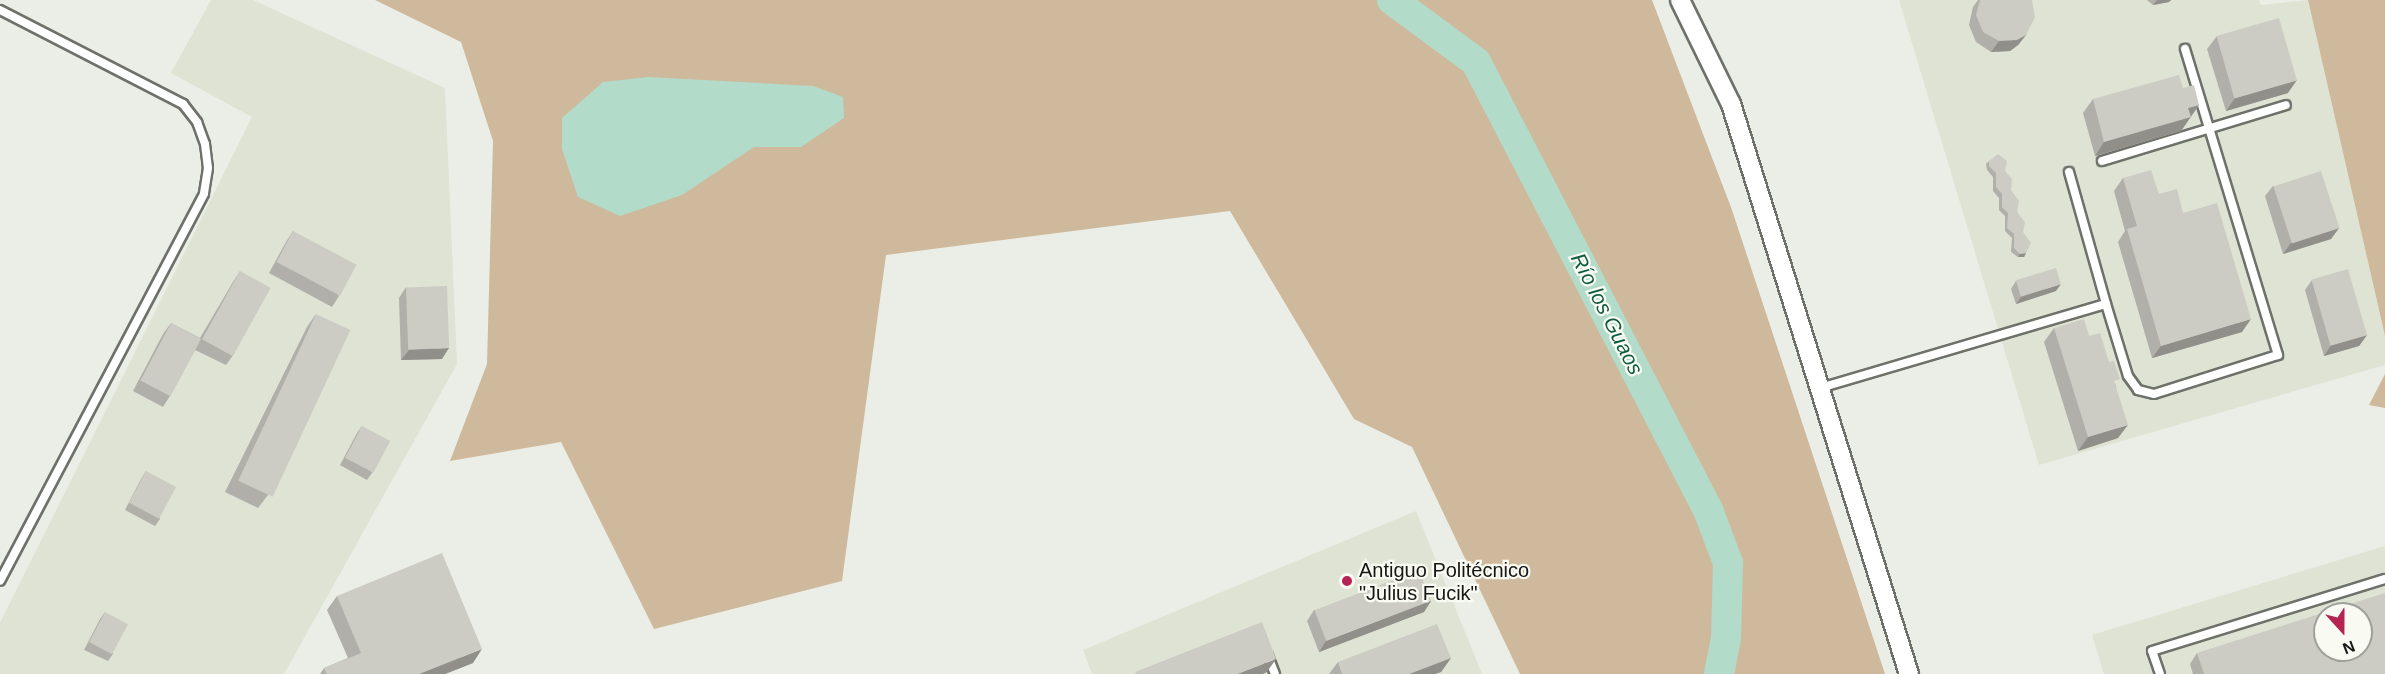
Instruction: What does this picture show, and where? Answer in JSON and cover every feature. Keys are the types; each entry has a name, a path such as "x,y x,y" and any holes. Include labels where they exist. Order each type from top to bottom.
{"street":[{"path":"1680,0 1731,104 1909,674"}],"lane":[{"path":"0,10 183,104 197,122 205,144 208,168 204,194 0,581"},
{"path":"2069,172 2128,376 2138,390 2154,393 2278,355 2185,49"},
{"path":"2102,161 2286,105"},
{"path":"1820,388 2106,304"},
{"path":"2160,674 2152,651 2385,579"},
{"path":"1264,645 1275,674"}],"shaded area":[{"path":"211,0 253,0 445,88 457,364 284,674 0,674 0,623 252,117 171,73"},
{"path":"375,0 1652,0 1732,210 1885,674 1520,674 1412,447 1354,419 1230,211 886,255 842,581 654,629 561,442 450,461 487,364 493,141 461,42"},
{"path":"1899,0 2259,0 2261,5 2308,0 2385,336 2385,365 2039,465"},
{"path":"2308,0 2385,0 2385,336"},
{"path":"648,77 813,86 843,97 844,118 801,147 754,147 682,195 620,216 578,197 562,149 562,118 603,82"},
{"path":"2385,374 2385,408 2369,405"},
{"name":"Antiguo Politécnico \"Julius Fucik\"","path":"1416,511 1482,674 1092,674 1083,650"},
{"path":"2385,546 2385,674 2104,674 2092,635"}],"building":[{"path":"1980,0 2032,0 2035,17 2026,35 2017,40 1999,41 1983,32 1976,15"},
{"path":"2279,18 2297,80 2234,98 2217,36"},
{"path":"2179,75 2183,88 2194,85 2199,105 2188,108 2191,117 2104,142 2093,99"},
{"path":"1998,154 2007,161 2005,171 2012,179 2011,190 2019,201 2017,212 2025,222 2023,232 2031,243 2026,253 2020,254 2014,248 2014,234 2007,228 2008,213 2002,207 2002,194 1996,187 1996,173 1989,166 1989,161"},
{"path":"2151,170 2159,194 2177,189 2183,213 2217,203 2251,319 2161,346 2127,229 2137,226 2123,178"},
{"path":"2321,171 2340,228 2292,244 2273,186"},
{"path":"293,231 357,265 340,296 277,262"},
{"path":"2056,268 2061,284 2021,297 2016,280"},
{"path":"2348,269 2367,335 2330,346 2311,279"},
{"path":"240,271 271,288 233,356 202,339"},
{"path":"447,286 449,348 408,349 406,287"},
{"path":"316,314 350,330 273,497 238,481"},
{"path":"2084,319 2089,336 2100,333 2109,362 2114,361 2120,379 2114,381 2128,425 2088,437 2054,328"},
{"path":"171,323 201,339 171,396 140,380"},
{"path":"362,426 390,441 373,473 345,458"},
{"path":"146,471 176,487 159,519 129,503"},
{"path":"442,553 482,649 419,674 327,674 324,668 361,653 337,596"},
{"path":"1419,570 1431,601 1326,641 1314,610"},
{"path":"2385,593 2385,674 2204,674 2197,653 2313,616 2313,662 2373,662 2373,602 2357,602"},
{"path":"105,612 128,624 112,654 89,642"},
{"path":"1262,622 1276,659 1237,674 1136,674 1135,672"},
{"path":"1437,624 1451,658 1409,674 1342,674 1338,662"}],"waterway":[{"name":"Río los Guaos","path":"1392,0 1476,62 1708,510 1728,563 1726,638 1719,674"}],"place":[{"name":"Antiguo Politécnico \"Julius Fucik\"","path":"1347,581"}]}
